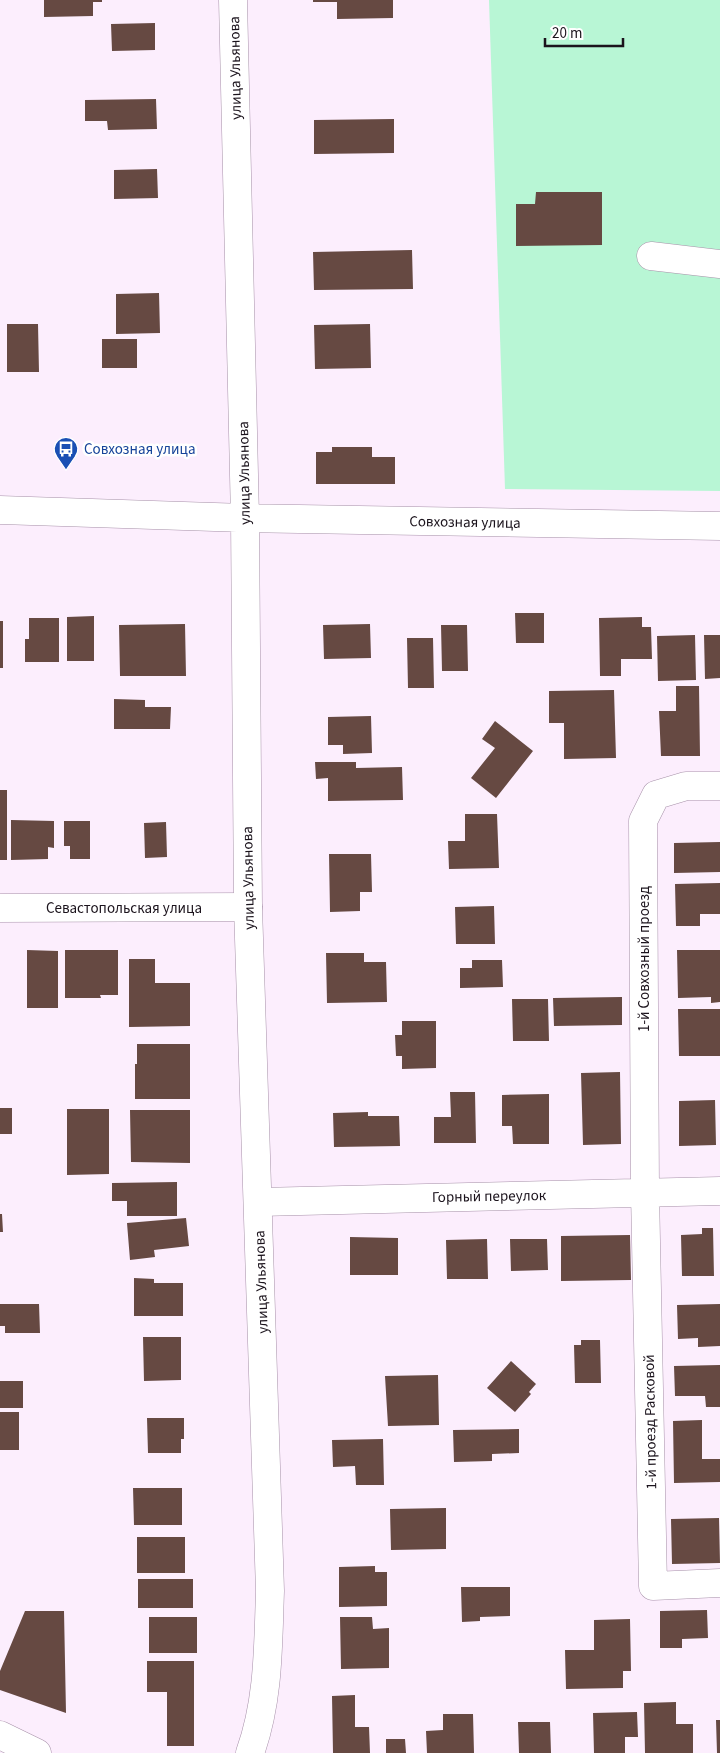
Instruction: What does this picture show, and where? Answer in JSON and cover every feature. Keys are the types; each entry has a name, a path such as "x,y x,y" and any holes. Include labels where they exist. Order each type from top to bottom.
{"street":[{"name":"улица Ульянова","path":"233,0 245,518 248,907 270,1590 267,1679 250,1753"},
{"path":"651,256 720,264"},
{"name":"Совхозная улица","path":"0,510 245,518 720,526"},
{"name":"1-й Совхозный проезд","path":"645,1192 643,820 656,795 686,786 720,786"},
{"name":"Севастопольская улица","path":"0,908 248,907"},
{"name":"Горный переулок","path":"259,1202 720,1191"},
{"name":"1-й проезд Расковой","path":"645,1192 653,1586 720,1584"},
{"path":"0,1735 37,1753"}],"green space":[{"path":"489,0 720,0 720,491 505,489"}],"building":[{"path":"44,0 102,0 102,2 93,2 93,16 44,17"},
{"path":"313,0 393,0 393,18 337,19 337,2 313,2"},
{"path":"155,23 155,50 112,51 111,24"},
{"path":"156,99 157,129 108,130 107,121 85,121 85,100"},
{"path":"394,119 394,153 314,154 314,120"},
{"path":"157,169 158,198 114,199 114,170"},
{"path":"536,192 602,192 602,245 516,246 516,204 535,204"},
{"path":"412,250 413,289 314,290 313,252"},
{"path":"159,293 160,333 116,334 116,294"},
{"path":"7,324 38,324 39,372 7,372"},
{"path":"370,324 371,368 315,369 314,325"},
{"path":"102,339 137,339 137,368 102,368"},
{"path":"332,447 372,447 372,457 395,457 395,484 316,484 316,452 332,452"},
{"path":"515,613 544,613 544,643 516,643"},
{"path":"94,616 94,661 67,661 67,617"},
{"path":"642,617 642,627 651,627 652,659 621,659 621,676 600,676 599,618"},
{"path":"29,618 59,618 59,662 25,662 25,639 29,639"},
{"path":"0,621 3,621 3,668 0,668"},
{"path":"185,624 186,676 120,676 119,625"},
{"path":"370,624 371,658 324,659 323,625"},
{"path":"441,625 467,625 468,671 442,671"},
{"path":"695,635 696,680 658,681 657,636"},
{"path":"704,635 720,635 720,678 705,679"},
{"path":"407,638 433,638 434,688 408,688"},
{"path":"676,686 699,686 700,756 661,756 659,711 676,711"},
{"path":"614,690 616,758 564,759 564,723 549,723 549,691"},
{"path":"114,699 145,700 145,707 171,707 170,729 114,729"},
{"path":"371,716 372,753 343,754 343,745 328,745 328,717"},
{"path":"495,721 533,751 496,798 471,778 495,748 482,739"},
{"path":"315,762 356,762 356,768 402,767 403,800 328,801 328,778 316,779"},
{"path":"0,790 7,790 7,860 0,860"},
{"path":"465,814 497,814 499,868 449,869 448,841 465,841"},
{"path":"11,820 54,821 54,848 48,847 48,859 11,860"},
{"path":"64,821 90,821 90,859 70,859 70,846 64,846"},
{"path":"166,822 167,857 145,858 144,823"},
{"path":"720,842 720,872 674,873 674,843"},
{"path":"329,854 371,854 372,892 360,892 360,911 330,912"},
{"path":"720,883 720,914 700,914 700,926 676,926 675,884"},
{"path":"494,906 495,944 456,944 455,907"},
{"path":"27,950 58,951 58,1008 27,1008"},
{"path":"65,950 118,950 118,995 100,995 101,998 65,998"},
{"path":"677,950 720,950 720,1002 711,1003 711,997 678,998"},
{"path":"326,953 364,953 364,962 386,962 387,1002 327,1003"},
{"path":"129,959 155,959 155,983 190,983 190,1026 129,1027"},
{"path":"472,960 502,960 503,987 460,988 460,968 472,968"},
{"path":"622,997 622,1025 554,1026 553,998"},
{"path":"512,999 548,999 549,1041 513,1041"},
{"path":"678,1009 720,1009 720,1056 679,1056"},
{"path":"402,1021 436,1021 436,1068 402,1069 402,1056 396,1056 395,1035 402,1035"},
{"path":"137,1044 190,1044 190,1099 135,1099"},
{"path":"620,1072 621,1144 583,1145 581,1073"},
{"path":"450,1092 475,1092 476,1143 434,1143 434,1117 451,1117"},
{"path":"549,1094 549,1144 513,1144 512,1126 502,1126 502,1095"},
{"path":"715,1100 716,1145 679,1146 679,1101"},
{"path":"0,1108 12,1108 12,1134 0,1134"},
{"path":"67,1109 109,1109 109,1174 67,1175"},
{"path":"130,1110 190,1110 190,1163 131,1162"},
{"path":"368,1112 368,1116 399,1116 400,1146 334,1147 333,1113"},
{"path":"177,1182 177,1216 127,1216 127,1201 112,1201 112,1183"},
{"path":"0,1214 2,1214 3,1232 0,1232"},
{"path":"186,1218 189,1246 154,1250 155,1257 130,1260 127,1223"},
{"path":"702,1228 713,1228 714,1276 682,1276 681,1235 702,1234"},
{"path":"630,1235 631,1280 561,1281 561,1236"},
{"path":"350,1237 398,1238 398,1275 350,1275"},
{"path":"487,1239 488,1279 447,1279 446,1240"},
{"path":"510,1239 547,1239 548,1270 511,1271"},
{"path":"134,1278 154,1279 154,1283 183,1283 183,1316 134,1316"},
{"path":"0,1304 39,1304 40,1333 5,1333 5,1326 0,1326"},
{"path":"720,1304 720,1346 698,1347 698,1338 678,1339 677,1305"},
{"path":"143,1337 181,1337 181,1380 144,1381"},
{"path":"581,1340 600,1340 601,1383 575,1383 574,1345 581,1345"},
{"path":"511,1361 536,1384 529,1392 531,1394 515,1412 487,1388"},
{"path":"720,1365 720,1407 706,1407 705,1396 675,1396 674,1366"},
{"path":"438,1375 439,1425 388,1426 385,1376"},
{"path":"0,1381 23,1381 23,1408 0,1408"},
{"path":"0,1412 19,1412 19,1450 0,1450"},
{"path":"147,1418 184,1418 184,1439 181,1439 181,1453 148,1453"},
{"path":"702,1420 702,1459 720,1459 720,1482 674,1483 673,1421"},
{"path":"519,1429 519,1453 492,1454 492,1461 454,1462 453,1430"},
{"path":"383,1439 384,1485 356,1485 355,1466 333,1467 332,1440"},
{"path":"133,1488 182,1488 182,1525 134,1525"},
{"path":"446,1508 446,1549 391,1550 390,1509"},
{"path":"719,1518 720,1563 672,1564 671,1519"},
{"path":"137,1537 185,1537 185,1573 137,1573"},
{"path":"375,1566 375,1572 387,1572 387,1606 339,1607 339,1567"},
{"path":"138,1579 193,1579 193,1608 138,1608"},
{"path":"461,1587 510,1587 510,1616 480,1617 480,1621 462,1622"},
{"path":"707,1610 708,1638 682,1639 682,1648 660,1648 660,1611"},
{"path":"25,1611 64,1611 66,1713 0,1690 0,1671"},
{"path":"149,1617 197,1617 197,1653 149,1653"},
{"path":"340,1617 372,1617 373,1629 389,1628 389,1668 341,1669"},
{"path":"630,1619 631,1671 623,1671 623,1688 566,1689 565,1650 594,1650 594,1620"},
{"path":"147,1661 194,1661 194,1746 167,1746 167,1692 147,1692"},
{"path":"355,1695 355,1727 369,1727 370,1753 333,1753 332,1696"},
{"path":"676,1702 676,1724 693,1724 693,1753 645,1753 644,1703"},
{"path":"637,1712 638,1737 625,1737 625,1753 594,1753 593,1713"},
{"path":"443,1714 473,1714 474,1753 427,1753 426,1731 443,1730"},
{"path":"716,1720 720,1720 720,1753 717,1753"},
{"path":"518,1722 550,1722 551,1753 519,1753"},
{"path":"386,1739 405,1739 406,1753 386,1753"}],"place":[{"name":"Совхозная улица","path":"66,470"}]}
